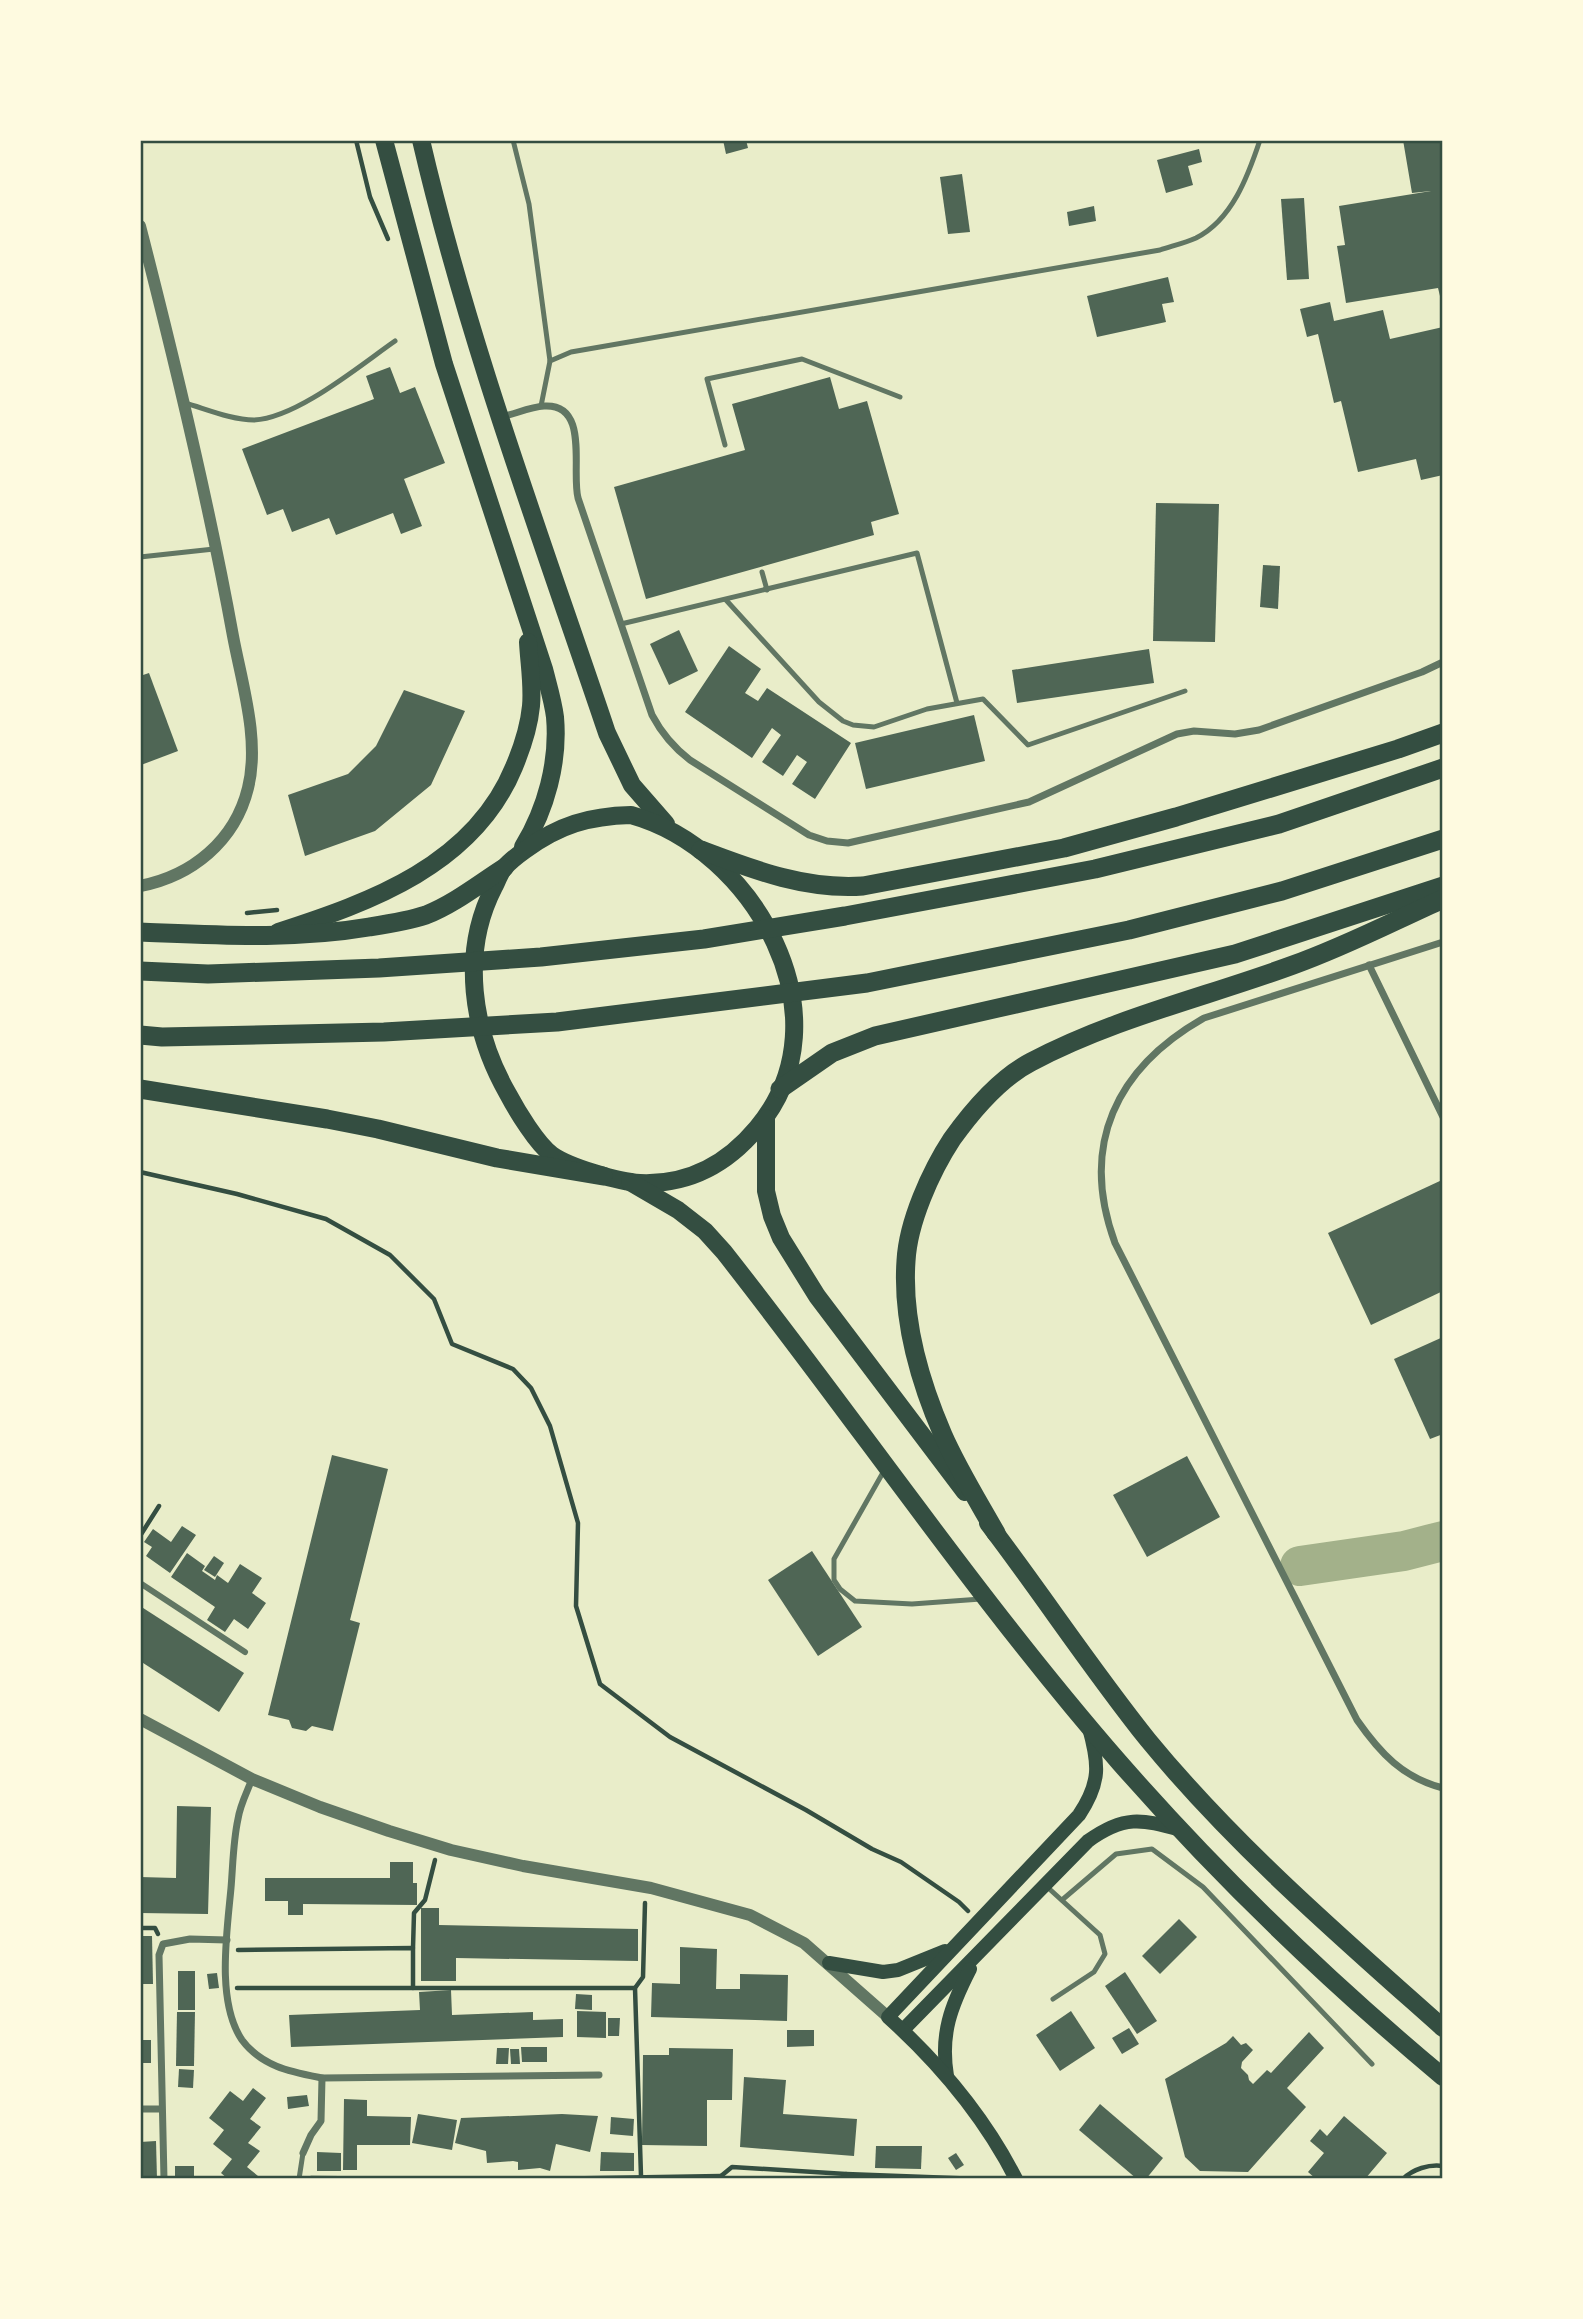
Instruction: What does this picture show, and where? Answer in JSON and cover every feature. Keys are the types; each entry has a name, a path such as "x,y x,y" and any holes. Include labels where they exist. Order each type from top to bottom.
{"highway":[{"path":"701,850 771,876 799,883 835,888 863,886 1064,848 1176,817 1443,733"},
{"path":"140,971 208,974 541,957 677,942 845,916 1109,866 1279,824 1443,768"},
{"path":"140,1035 423,1030 557,1022 867,983 1142,927 1282,891 1443,839"},
{"path":"140,932 265,936 333,933 397,922 427,914 467,892 510,862"},
{"path":"780,1089 832,1054 875,1036 1235,954 1443,886"},
{"path":"996,1533 943,1436 922,1376 906,1301 906,1259 917,1210 936,1163 961,1126 994,1090 1028,1063 1084,1037 1295,965 1443,899"},
{"path":"140,1089 327,1119 498,1158 603,1176"}],"main road":[{"path":"384,140 444,364 544,669 555,715 556,747 543,806 535,827 482,909 473,968 481,1033 495,1072 520,1116 552,1155 603,1176 630,1182 674,1181 715,1166 733,1154 766,1118 790,1063 793,1045 794,1012 786,971 772,936 758,911 730,876 662,820 632,786 607,733 466,312 440,223 421,140"},
{"path":"265,936 331,915 422,873 444,858 479,826 509,781 527,732 531,704 527,617"},
{"path":"510,862 555,830 607,816 641,818 679,835"},
{"path":"766,1118 766,1191 772,1216 781,1238 817,1296 1149,1740 1251,1850 1350,1945 1443,2028"},
{"path":"630,1182 678,1210 705,1231 747,1282 987,1598 1088,1724 1181,1830 1263,1914 1353,1999 1443,2077"},
{"path":"1017,2179 981,2117 947,2077 888,2017 1079,1815 1090,1798 1097,1769 1088,1724"},
{"path":"902,2030 1088,1841 1120,1822 1149,1821 1181,1830"},
{"path":"829,1964 883,1972 898,1970 950,1950"},
{"path":"947,2077 943,2044 949,2014 977,1955"}],"street":[{"path":"140,226 146,276 183,402 217,548 251,735 252,762 248,789 229,830 209,854 181,873 140,886"},
{"path":"500,418 541,407 556,408 564,412 573,425 576,441 576,489 652,715 663,734 675,747 802,831 817,838 848,843 1029,802 1177,734 1194,731 1235,734 1259,730 1422,672 1443,662"},
{"path":"1443,942 1203,1018 1169,1039 1142,1066 1118,1099 1103,1141 1101,1184 1103,1203 1115,1243 1357,1720 1379,1749 1402,1771 1443,1788"},
{"path":"1369,965 1443,1117"},
{"path":"140,1583 245,1652"},
{"path":"140,1719 252,1779 320,1807 439,1846 523,1866 645,1886 750,1914 785,1931 829,1964 888,2017"},
{"path":"252,1779 238,1817 226,1950 227,1988 231,2017 243,2040 261,2059 284,2070 322,2078 599,2075"},
{"path":"164,2179 159,1955 163,1944 173,1941 227,1940"},
{"path":"303,2153 321,2121 322,2078"},
{"path":"140,2109 161,2109"}],"lane":[{"path":"513,140 529,204 550,361 541,407"},
{"path":"550,361 571,352 1172,246 1197,238 1225,216 1251,167 1260,140"},
{"path":"183,402 254,420 275,414 301,405 395,341"},
{"path":"725,445 707,380 802,359 900,397"},
{"path":"140,557 217,548"},
{"path":"621,624 917,552 957,703"},
{"path":"762,572 767,590"},
{"path":"726,600 818,702 843,721 853,725 874,727 927,709 983,699 1028,746 1185,691"},
{"path":"886,1466 834,1559 834,1580 840,1589 855,1601 912,1604 987,1598"},
{"path":"1062,1900 1116,1854 1152,1849 1203,1887 1373,2064"},
{"path":"1045,1885 1100,1935 1105,1954 1094,1972 1053,1999"},
{"path":"299,2179 303,2153"}],"path":[{"path":"356,140 370,197 392,247"},
{"path":"235,914 290,909"},
{"path":"140,1172 237,1194 326,1219 390,1255 434,1299 452,1344 513,1369 531,1388 550,1426 578,1523 576,1606 600,1684 670,1737 806,1810 872,1849 901,1862 959,1902 978,1920"},
{"path":"140,1536 159,1506"},
{"path":"413,1988 414,1913 425,1899 439,1846"},
{"path":"641,2175 635,1988 643,1977 645,1886"},
{"path":"226,1950 413,1948"},
{"path":"227,1988 635,1988"},
{"path":"1403,2179 1410,2172 1435,2165 1443,2166"},
{"path":"539,2179 641,2175 722,2177 732,2167 846,2176 980,2179"},
{"path":"299,2179 428,2179"}],"building":[{"path":"723,140 746,140 748,148 726,154"},
{"path":"1403,140 1442,140 1443,308 1438,288 1346,303 1337,246 1345,245 1339,206 1431,191 1412,193"},
{"path":"1199,149 1202,162 1188,166 1193,185 1166,193 1157,160"},
{"path":"962,174 970,232 948,234 940,177"},
{"path":"1304,198 1309,279 1287,280 1281,199"},
{"path":"1094,206 1096,221 1069,226 1067,212"},
{"path":"1168,277 1174,302 1162,304 1166,322 1097,337 1087,296"},
{"path":"1330,302 1334,321 1383,310 1390,339 1443,327 1443,475 1421,480 1416,459 1358,472 1341,401 1334,403 1318,334 1307,337 1300,309"},
{"path":"390,367 400,393 415,387 445,463 404,479 422,526 401,534 393,513 336,535 329,518 292,532 283,509 267,515 242,449 374,399 366,376"},
{"path":"830,377 839,409 867,401 899,514 871,522 874,535 646,599 614,487 745,450 732,404"},
{"path":"1156,503 1219,504 1215,642 1153,641"},
{"path":"1263,565 1280,566 1278,609 1260,607"},
{"path":"679,630 698,671 669,685 650,644"},
{"path":"729,646 761,669 745,693 758,701 767,688 851,743 815,799 792,784 807,762 797,755 783,776 762,762 781,735 772,728 752,758 685,712"},
{"path":"1149,649 1154,683 1017,703 1012,670"},
{"path":"149,673 178,751 141,765 140,676"},
{"path":"404,690 465,711 431,785 375,831 305,856 288,795 348,774 376,746"},
{"path":"974,715 985,761 866,789 855,743"},
{"path":"1442,1180 1443,1291 1371,1325 1328,1233"},
{"path":"1443,1337 1443,1434 1430,1439 1394,1359"},
{"path":"332,1455 388,1469 350,1620 360,1623 333,1731 312,1726 306,1731 292,1728 289,1720 268,1715"},
{"path":"1187,1456 1220,1517 1147,1557 1113,1495"},
{"path":"182,1526 196,1535 170,1573 146,1556 152,1547 144,1542 153,1529 171,1542"},
{"path":"812,1551 862,1627 818,1656 768,1580"},
{"path":"187,1553 205,1566 202,1571 215,1580 217,1575 228,1583 240,1564 262,1578 252,1593 266,1603 248,1629 234,1619 225,1632 207,1620 215,1607 171,1577"},
{"path":"214,1556 224,1563 215,1577 204,1570"},
{"path":"140,1606 244,1673 219,1712 140,1661"},
{"path":"177,1806 211,1807 208,1914 140,1913 140,1877 176,1878"},
{"path":"390,1862 413,1862 417,1905 303,1904 303,1915 288,1915 288,1901 265,1901 265,1878 390,1878"},
{"path":"421,1908 439,1908 439,1925 638,1929 638,1961 456,1958 456,1981 421,1981"},
{"path":"1179,1919 1197,1937 1160,1974 1142,1956"},
{"path":"140,1936 152,1936 153,1984 140,1984"},
{"path":"680,1947 717,1949 716,1989 740,1989 740,1974 788,1975 787,2021 651,2017 652,1983 680,1984"},
{"path":"178,1971 195,1971 195,2010 178,2010"},
{"path":"1125,1972 1157,2021 1137,2034 1105,1986"},
{"path":"217,1973 219,1988 209,1989 207,1974"},
{"path":"451,1990 452,2015 533,2012 533,2020 563,2019 563,2037 291,2047 289,2015 420,2010 419,1992"},
{"path":"576,1994 592,1995 592,2010 575,2009"},
{"path":"577,2011 606,2012 606,2038 577,2037"},
{"path":"1071,2011 1095,2048 1060,2071 1036,2035"},
{"path":"177,2012 195,2012 194,2066 176,2066"},
{"path":"608,2018 620,2018 619,2036 608,2036"},
{"path":"1129,2028 1139,2044 1122,2054 1112,2038"},
{"path":"787,2030 814,2030 814,2046 787,2047"},
{"path":"1309,2032 1324,2048 1287,2088 1306,2107 1248,2172 1200,2171 1185,2157 1165,2079 1226,2043 1233,2036 1241,2045 1246,2043 1253,2050 1242,2062 1241,2068 1253,2084 1267,2070 1271,2073"},
{"path":"140,2040 151,2040 151,2063 140,2063"},
{"path":"521,2047 547,2047 547,2062 522,2062"},
{"path":"497,2048 509,2048 508,2064 496,2064"},
{"path":"669,2048 733,2049 732,2100 707,2100 707,2146 642,2145 643,2055 669,2055"},
{"path":"510,2049 519,2049 520,2064 511,2064"},
{"path":"179,2069 194,2070 193,2088 178,2087"},
{"path":"744,2077 786,2080 783,2114 857,2119 854,2156 740,2147"},
{"path":"253,2088 266,2098 250,2119 261,2127 248,2143 260,2151 247,2167 258,2176 256,2179 228,2179 221,2173 232,2159 213,2144 224,2130 209,2118 230,2091 243,2101"},
{"path":"307,2095 309,2106 288,2109 287,2097"},
{"path":"344,2099 367,2100 367,2116 411,2117 410,2145 357,2145 357,2170 343,2170"},
{"path":"1100,2104 1163,2158 1146,2179 1137,2179 1079,2130"},
{"path":"418,2114 457,2120 452,2150 412,2143"},
{"path":"562,2114 598,2116 590,2152 556,2144 550,2171 540,2168 518,2170 518,2162 513,2161 487,2163 486,2151 455,2143 461,2118"},
{"path":"1344,2116 1387,2153 1365,2179 1316,2179 1308,2172 1324,2153 1310,2141 1320,2129 1327,2136"},
{"path":"611,2117 634,2119 633,2136 610,2134"},
{"path":"156,2141 157,2179 140,2179 140,2142"},
{"path":"876,2146 922,2146 921,2169 875,2168"},
{"path":"317,2152 341,2153 341,2171 317,2171"},
{"path":"601,2152 634,2153 634,2171 600,2171"},
{"path":"956,2153 964,2165 956,2170 948,2158"},
{"path":"175,2166 194,2166 194,2179 175,2179"}],"waterway":[{"path":"1300,1566 1404,1551 1443,1541"}]}
